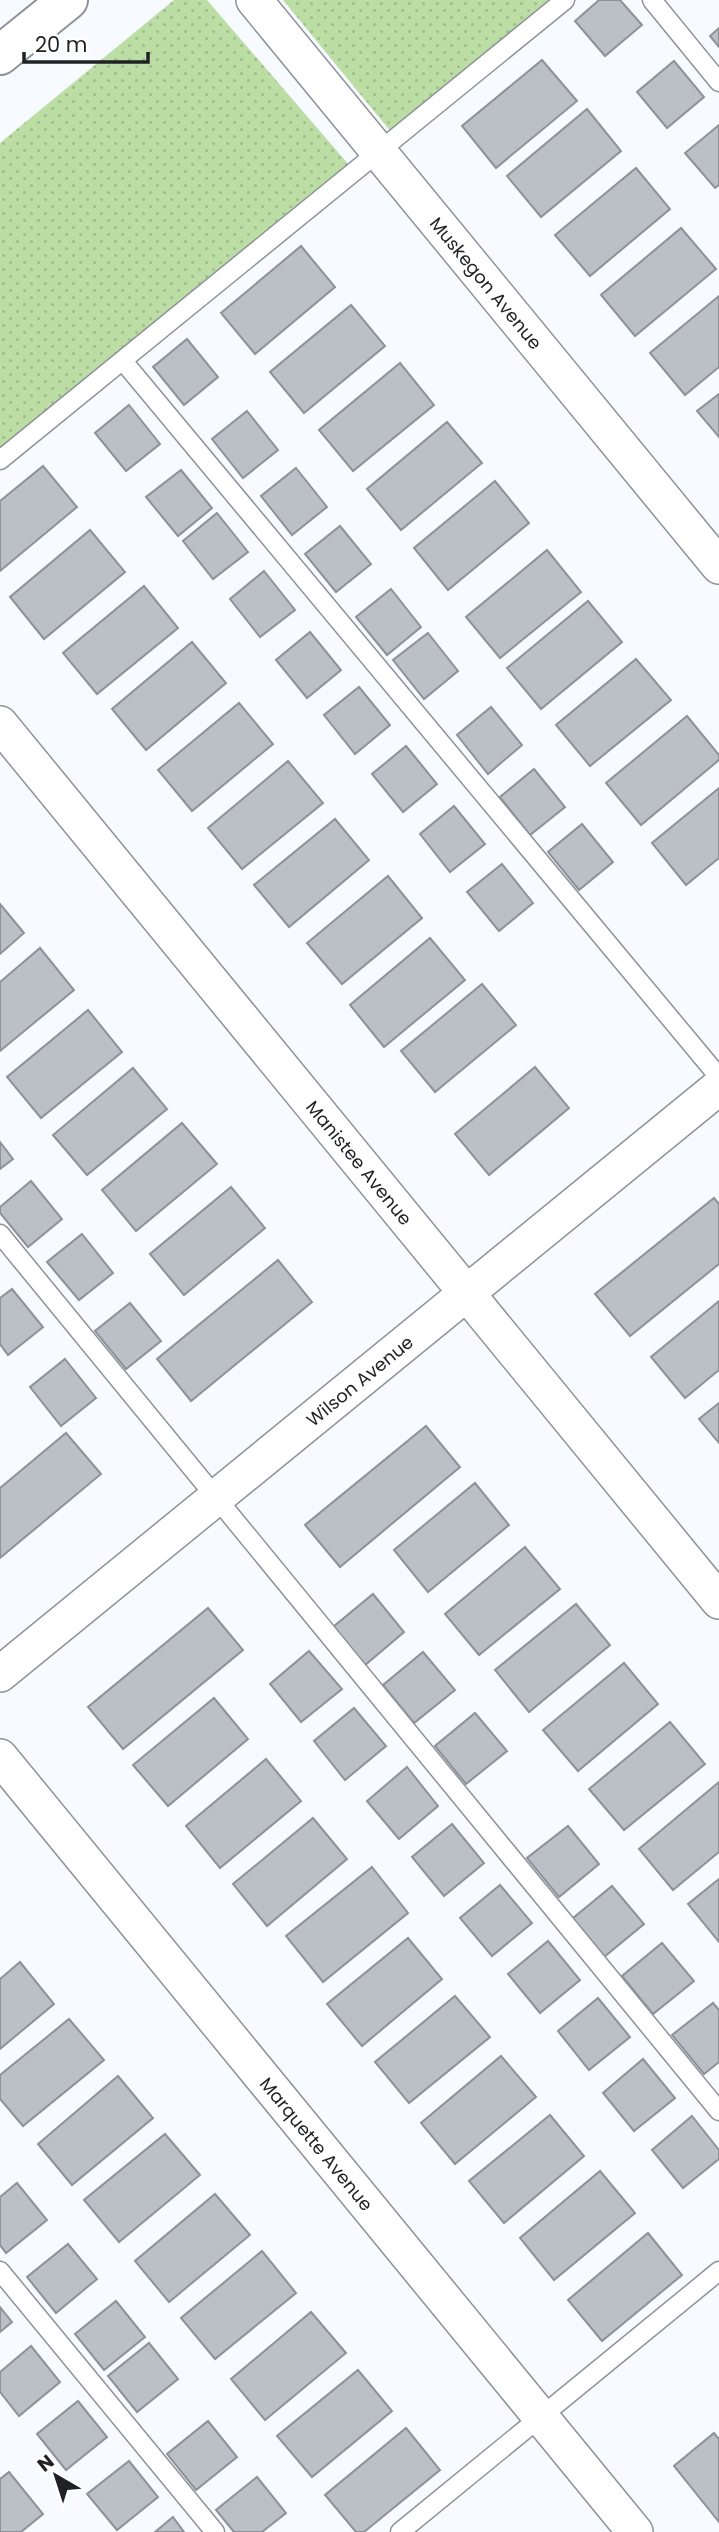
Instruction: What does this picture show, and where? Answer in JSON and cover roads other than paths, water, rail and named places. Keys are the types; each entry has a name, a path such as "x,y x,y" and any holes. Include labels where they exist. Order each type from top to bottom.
{"main road":[{"path":"0,55 68,0"}],"street":[{"name":"Muskegon Avenue","path":"254,0 719,566"},
{"name":"Manistee Avenue","path":"0,724 719,1601"},
{"name":"Wilson Avenue","path":"0,1674 719,1087"},
{"name":"Marquette Avenue","path":"0,1757 635,2532"}],"lane":[{"path":"0,460 565,0"},
{"path":"652,0 719,82"},
{"path":"123,361 719,1077"},
{"path":"0,1234 719,2111"},
{"path":"0,2270 215,2532"},
{"path":"400,2532 719,2271"}]}
